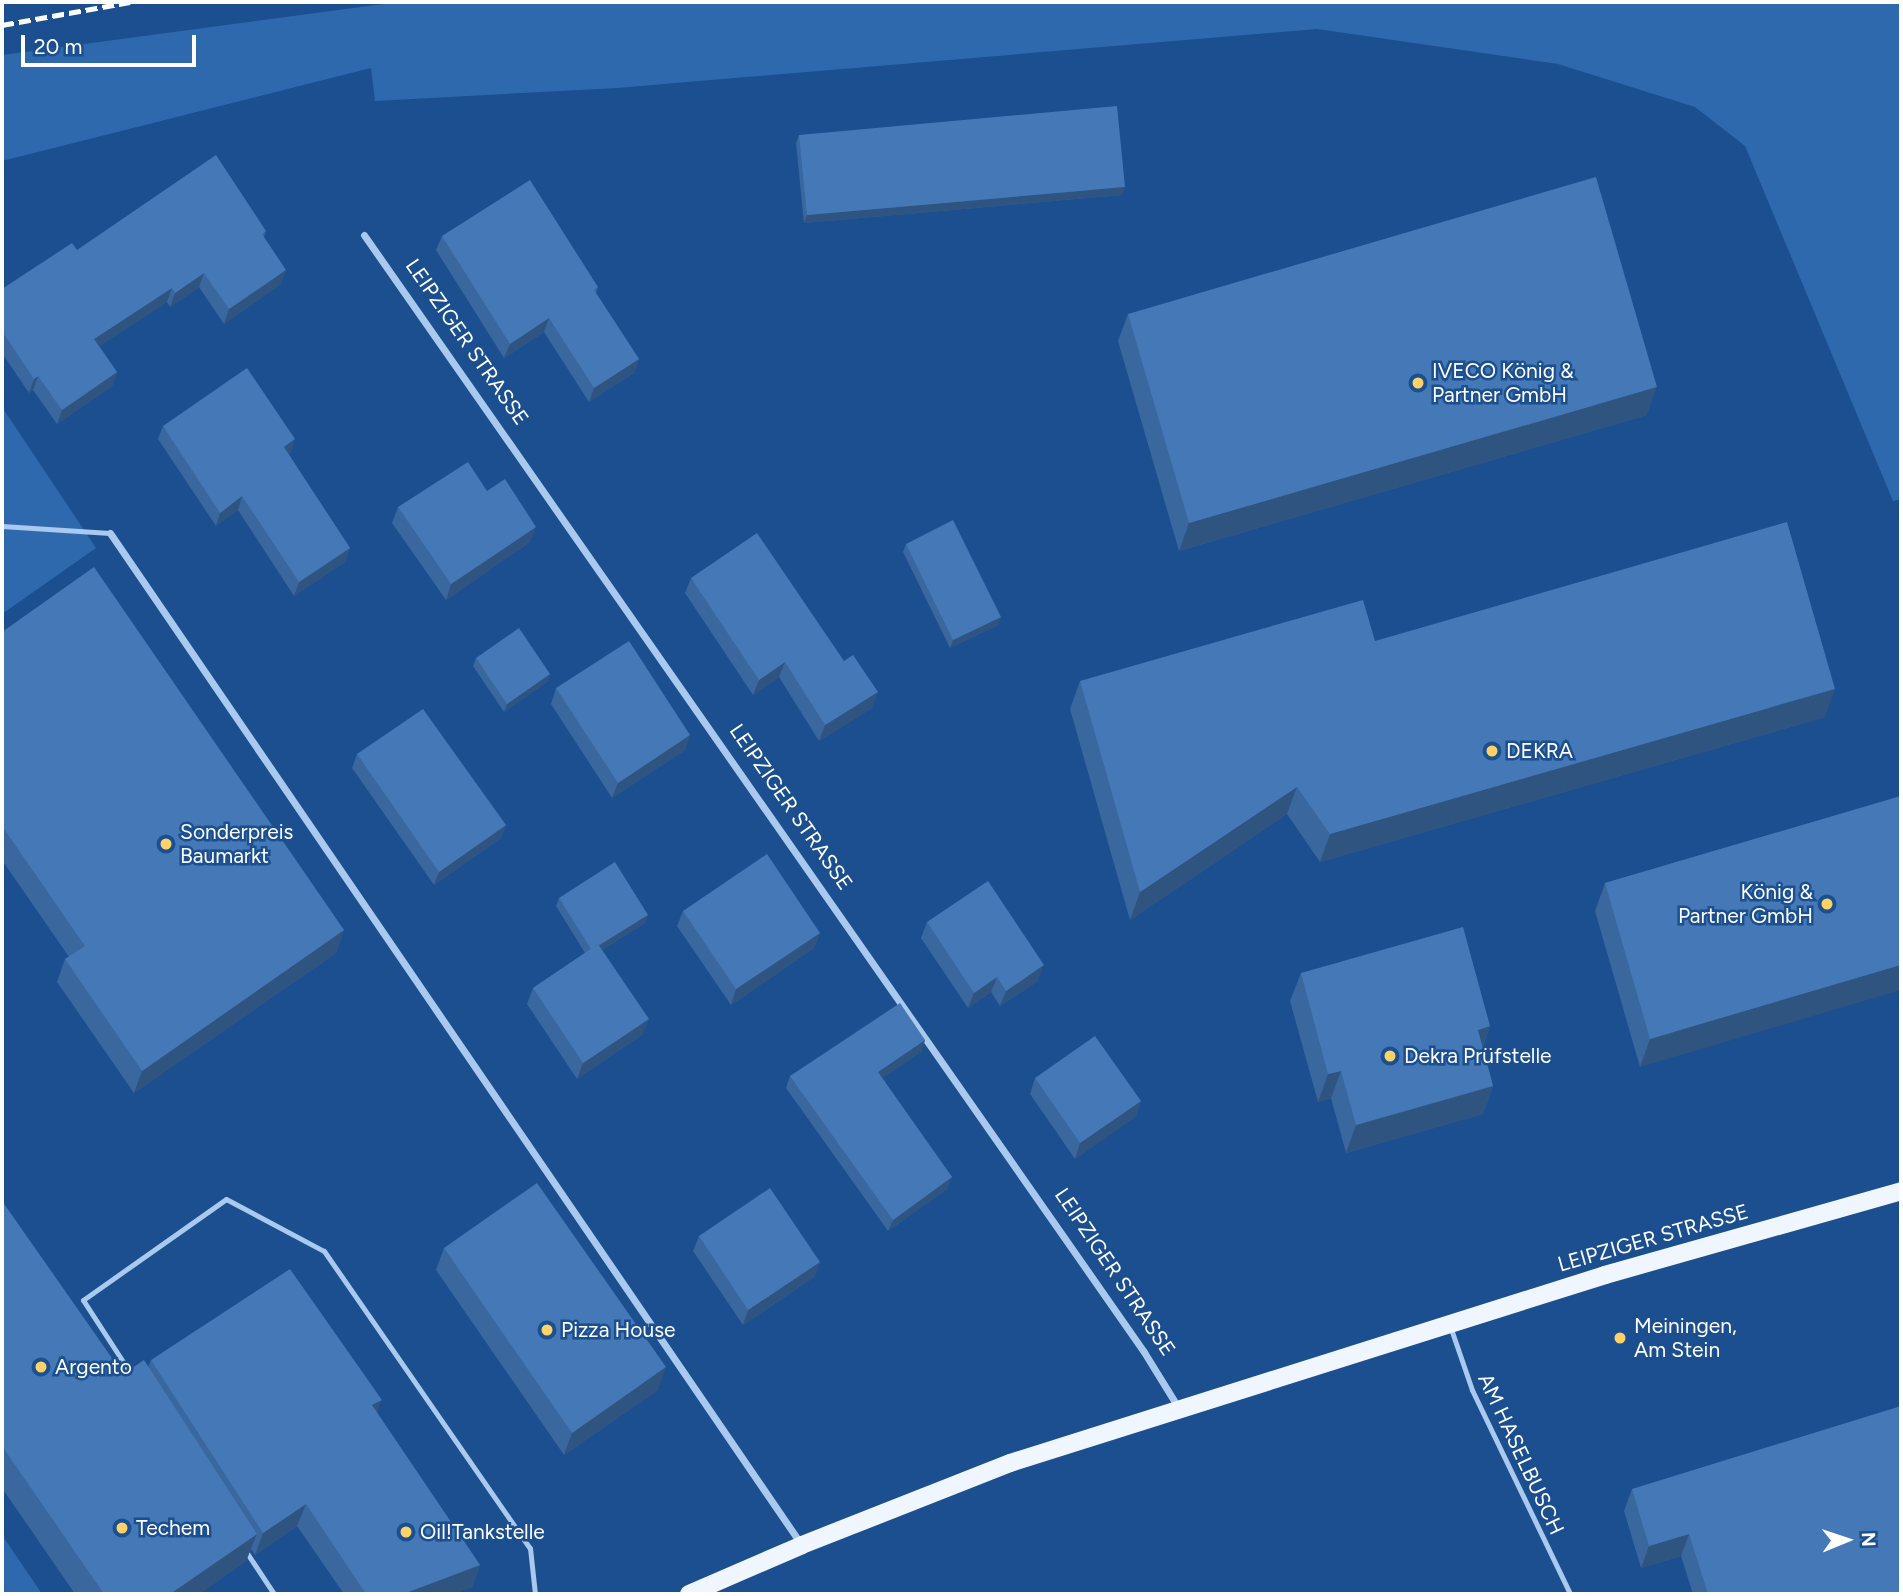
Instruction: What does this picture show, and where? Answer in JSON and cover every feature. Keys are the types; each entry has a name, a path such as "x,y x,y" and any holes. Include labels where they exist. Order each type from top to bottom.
{"main road":[{"name":"LEIPZIGER STRASSE","path":"689,1594 802,1545 1010,1463 1178,1407 1605,1275 1901,1191"}],"street":[{"name":"LEIPZIGER STRASSE","path":"364,235 1144,1352 1178,1407"},
{"path":"110,533 802,1545"}],"lane":[{"path":"2,526 110,533"},
{"path":"134,1379 83,1300 226,1199 324,1251 530,1548 535,1594"},
{"name":"AM HASELBUSCH","path":"1450,1324 1472,1390 1570,1594"},
{"path":"237,1538 274,1594"}],"shaded area":[{"path":"398,2 1901,2 1901,499 1893,501 1745,146 1695,107 1558,64 1317,29 617,88 375,101 371,68 2,161 2,55"},
{"path":"2,407 96,548 2,614"},
{"path":"2,1535 42,1594 2,1594"}],"building":[{"path":"1117,106 1125,187 807,215 799,135"},
{"path":"216,155 266,231 262,234 286,270 229,309 204,273 175,293 172,288 94,339 117,372 62,410 38,376 34,379 2,331 2,289 72,243 77,250"},
{"path":"1596,177 1657,387 1189,523 1128,314"},
{"path":"530,180 598,287 594,290 639,359 594,388 549,318 510,344 442,236"},
{"path":"247,368 295,439 284,447 350,548 299,582 242,496 220,513 163,426"},
{"path":"468,462 487,491 505,479 536,527 451,584 398,507"},
{"path":"953,520 1001,617 953,640 906,544"},
{"path":"1787,522 1835,689 1330,834 1297,787 1140,892 1080,681 1363,600 1375,641"},
{"path":"757,533 844,661 853,655 878,692 825,725 785,662 759,680 691,578"},
{"path":"94,567 344,930 142,1071 65,959 85,946 2,826 2,632"},
{"path":"519,628 550,674 507,704 476,658"},
{"path":"629,641 690,735 618,783 556,688"},
{"path":"423,709 506,825 439,872 357,754"},
{"path":"1901,796 1901,965 1650,1039 1605,883"},
{"path":"767,854 820,933 736,989 683,911"},
{"path":"615,862 648,915 591,949 559,898"},
{"path":"988,881 1044,965 1006,991 997,977 974,993 927,922"},
{"name":"Dekra Prüfstelle","path":"1463,927 1490,1026 1478,1030 1493,1086 1356,1125 1341,1071 1328,1074 1301,973"},
{"path":"598,944 649,1019 583,1063 533,988"},
{"path":"900,1003 925,1040 878,1072 952,1177 893,1220 790,1076"},
{"path":"1095,1036 1141,1101 1080,1143 1035,1078"},
{"name":"Pizza House","path":"537,1183 666,1367 572,1433 444,1248"},
{"path":"770,1188 820,1262 748,1310 699,1236"},
{"path":"2,1201 123,1374 144,1360 257,1534 170,1594 104,1594 2,1446"},
{"path":"290,1269 382,1400 372,1405 480,1565 403,1594 366,1594 306,1504 263,1533 151,1360"},
{"path":"1901,1406 1901,1594 1708,1594 1689,1534 1649,1546 1632,1489"}],"railway":[{"path":"2,25 130,2"}],"place":[{"name":"IVECO König & Partner GmbH","path":"1418,383"},
{"name":"DEKRA","path":"1492,751"},
{"name":"Sonderpreis Baumarkt","path":"166,844"},
{"name":"König & Partner GmbH","path":"1827,904"},
{"name":"Dekra Prüfstelle","path":"1390,1056"},
{"name":"Pizza House","path":"547,1330"},
{"name":"Meiningen, Am Stein","path":"1620,1338"},
{"name":"Argento","path":"41,1367"},
{"name":"Techem","path":"122,1528"},
{"name":"Oil!Tankstelle","path":"406,1532"}]}
